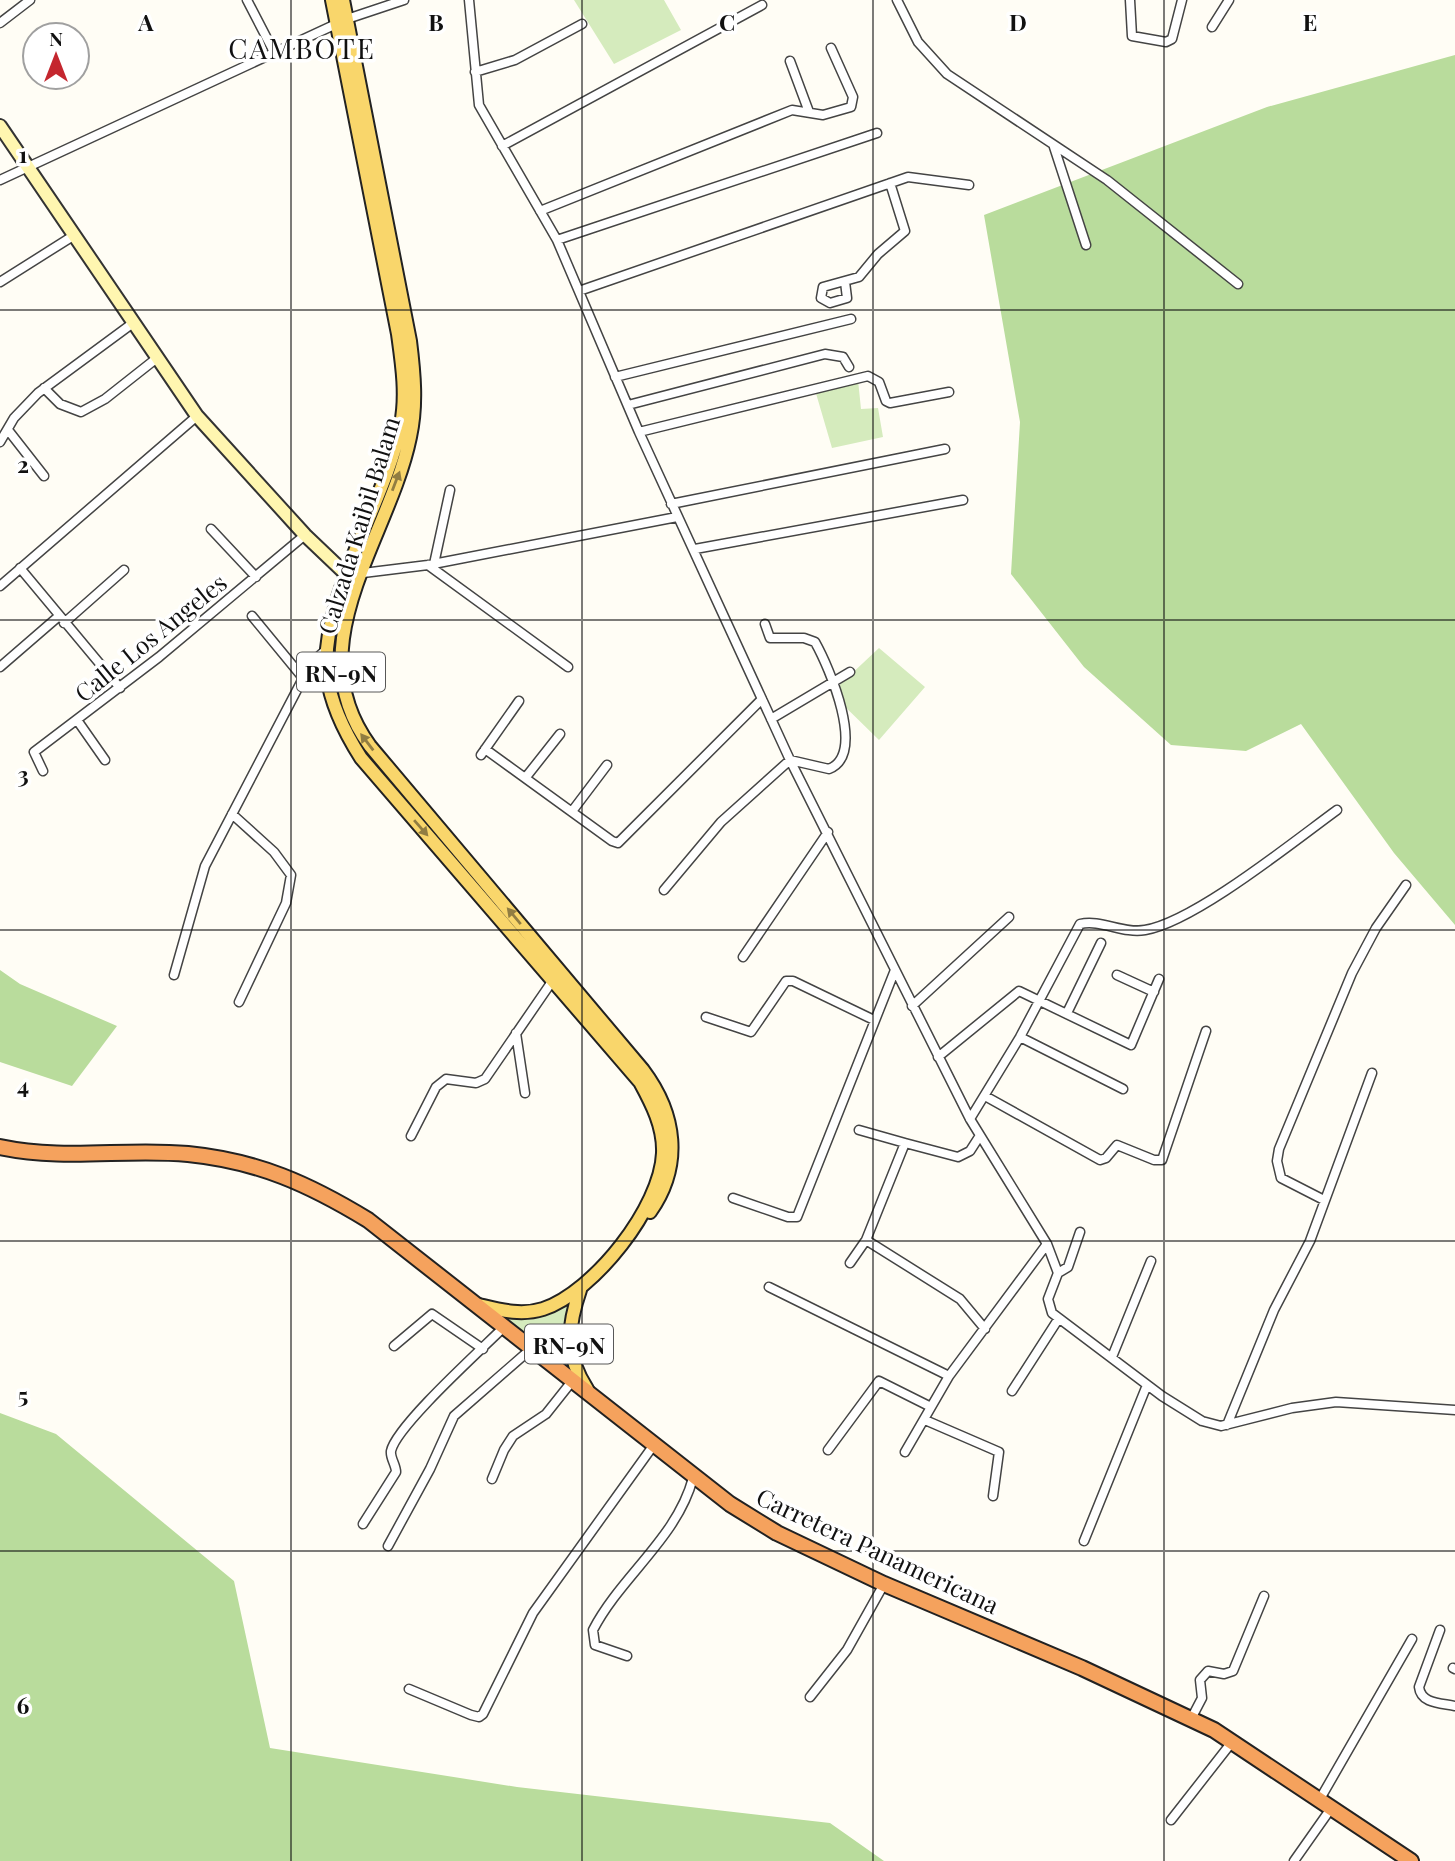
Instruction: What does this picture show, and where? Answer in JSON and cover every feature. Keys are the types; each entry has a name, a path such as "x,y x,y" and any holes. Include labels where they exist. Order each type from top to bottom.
{"highway":[{"name":"Carretera Panamericana","path":"0,1147 74,1156 187,1154 272,1172 317,1189 368,1220 479,1305 693,1478 777,1533 884,1584 1070,1662 1191,1719 1232,1742 1326,1803 1404,1859"}],"main road":[{"name":"Calzada Kaibil Balam","path":"332,0 342,21 410,341 415,393 407,451 345,621 341,657 344,693 357,728 643,1070 663,1101 673,1144 670,1174 653,1207 640,1226 580,1290 569,1322 569,1346 575,1371 590,1394"},
{"name":"Calzada Kaibil Balam","path":"343,0 342,21 398,334 404,383 403,414 396,444 347,575 328,648 328,677 333,701 361,758 640,1082 659,1122 663,1143 662,1166 629,1235"},
{"name":"Calzada Kaibil Balam","path":"479,1305 507,1312 530,1312 580,1290"}],"street":[{"path":"0,23 30,0"},
{"path":"247,0 274,52"},
{"path":"0,180 342,21 404,0"},
{"path":"469,0 479,105 557,240 671,504 695,548 790,760 979,1137 1047,1244 1058,1273"},
{"path":"897,0 918,42 947,74 1054,148 1107,180 1238,284"},
{"path":"1130,0 1132,36 1166,42 1172,39 1182,0"},
{"path":"1213,27 1229,0"},
{"path":"502,146 762,5"},
{"path":"475,72 515,60 582,24"},
{"path":"540,211 792,110 831,114 851,107 853,102 831,48"},
{"path":"790,61 810,112"},
{"path":"0,126 25,167 197,416 305,535 347,575 431,565 677,517"},
{"path":"557,240 877,133"},
{"path":"1054,148 1086,245"},
{"path":"579,291 915,176 969,185"},
{"path":"845,282 859,277 878,254 905,231 890,183"},
{"path":"0,282 73,236"},
{"path":"615,377 851,319"},
{"path":"0,442 23,407 44,388 133,323"},
{"path":"628,405 825,354 843,357 849,367"},
{"path":"44,388 60,404 81,412 99,403 157,358"},
{"path":"639,432 868,376 878,382 886,401 890,403 948,392"},
{"path":"0,586 197,416"},
{"path":"8,430 44,476"},
{"path":"671,504 945,449"},
{"path":"431,565 450,490"},
{"path":"695,548 963,500"},
{"path":"211,529 256,577"},
{"name":"Calle Los Angeles","path":"43,771 33,753 120,688 305,535"},
{"path":"431,565 568,667"},
{"path":"20,568 120,688"},
{"path":"0,667 124,570"},
{"path":"252,616 303,678"},
{"path":"765,624 771,638 804,638 815,642 834,681 843,718 845,744 837,766 829,769 790,760"},
{"path":"173,975 205,866 303,678 315,657 328,648"},
{"path":"771,719 850,672"},
{"path":"519,701 483,752 526,777 612,841 623,841 762,699"},
{"path":"77,720 105,760"},
{"path":"526,777 559,734"},
{"path":"664,890 721,822 790,760"},
{"path":"573,810 607,765"},
{"path":"970,1119 1020,1037 1080,924 1137,931 1157,927 1208,901 1337,810"},
{"path":"232,814 274,852 291,874 286,903 239,1002"},
{"path":"743,957 828,832"},
{"path":"1324,1200 1281,1178 1277,1161 1279,1149 1352,973 1376,928 1406,885"},
{"path":"912,1006 1009,917"},
{"path":"1067,1013 1101,943"},
{"path":"733,1198 788,1217 797,1217 895,970"},
{"path":"1118,975 1154,992"},
{"path":"938,1057 1015,992 1067,1013 1131,1045 1159,979"},
{"path":"411,1136 436,1087 446,1079 477,1083 485,1079 553,980"},
{"path":"706,1017 751,1032 786,981 793,981 874,1020"},
{"path":"985,1096 1096,1159 1106,1158 1117,1145 1154,1160 1161,1160 1206,1031"},
{"path":"516,1033 525,1093"},
{"path":"1020,1037 1123,1088"},
{"path":"1227,1425 1274,1310 1310,1241 1372,1073"},
{"path":"859,1130 958,1157 970,1151 979,1137"},
{"path":"850,1263 866,1240 905,1143"},
{"path":"1080,1231 1068,1267 1058,1273 1048,1299 1052,1313 1147,1385 1202,1421 1227,1425 1292,1408 1336,1402 1455,1410"},
{"path":"866,1240 960,1299 985,1329"},
{"path":"905,1452 949,1376 1047,1244"},
{"path":"1112,1357 1151,1261"},
{"path":"768,1287 949,1376"},
{"path":"394,1346 432,1314 483,1349"},
{"path":"1012,1391 1059,1318"},
{"path":"363,1524 396,1472 391,1451 396,1441 414,1417 505,1326"},
{"path":"388,1546 430,1469 454,1416 532,1348"},
{"path":"492,1479 513,1436 546,1414 573,1380"},
{"path":"828,1450 879,1381 931,1407"},
{"path":"1084,1541 1147,1385"},
{"path":"925,1420 999,1452 993,1496"},
{"path":"409,1689 479,1717 533,1613 653,1446"},
{"path":"628,1656 596,1645 593,1630 620,1587 681,1509 693,1478"},
{"path":"810,1697 847,1650 884,1584"},
{"path":"1191,1719 1202,1698 1200,1680 1208,1671 1224,1674 1233,1671 1264,1596"},
{"path":"1440,1630 1419,1687 1420,1694 1424,1699 1455,1706"},
{"path":"1294,1861 1412,1639"},
{"path":"1171,1820 1232,1742"}],"green space":[{"path":"574,0 664,0 681,30 614,64"},
{"path":"1455,55 1455,925 1394,853 1301,724 1246,751 1171,745 1084,667 1011,574 1020,422 984,215 1267,107"},
{"path":"858,380 861,409 878,408 883,437 832,448 815,390"},
{"path":"879,648 925,687 879,740 831,693"},
{"path":"0,970 20,984 117,1026 72,1086 0,1062"},
{"path":"577,1293 575,1373 501,1317 537,1313"},
{"path":"0,1413 56,1434 234,1581 270,1748 517,1787 830,1823 884,1861 0,1861"}],"district":[{"name":"CAMBOTE","path":"302,47"}]}
